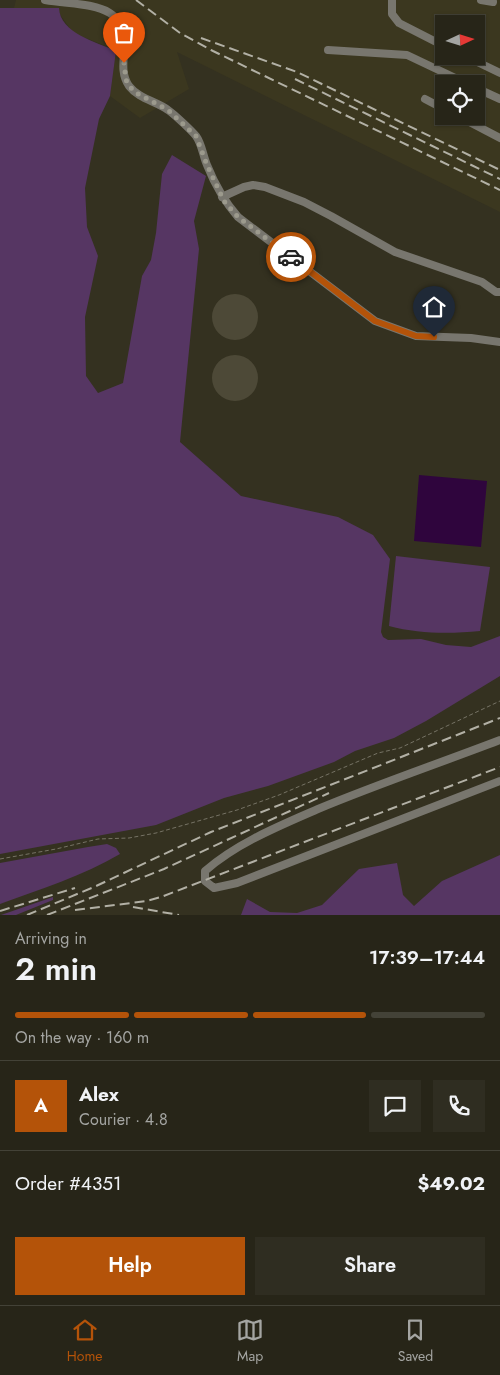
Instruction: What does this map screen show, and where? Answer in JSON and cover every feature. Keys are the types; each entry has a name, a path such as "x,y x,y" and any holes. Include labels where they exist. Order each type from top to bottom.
{"street":[{"path":"44,0 100,6 110,10 118,17 123,25 125,34 124,63 126,80 138,94 168,110 196,136 222,197 238,217 375,321 416,336 471,338 500,342"},
{"path":"392,0 392,14 399,23 435,41"},
{"path":"481,0 493,2"},
{"path":"328,50 407,55 449,75"},
{"path":"484,65 500,73"},
{"path":"485,92 500,99"},
{"path":"425,99 435,104"},
{"path":"475,125 500,138"},
{"path":"222,197 244,187 253,185 265,187 304,202 395,252 482,282 496,292 500,292"},
{"path":"500,740 344,798 275,827 220,858 205,871 205,881 214,888 236,884 500,781"}],"path":[{"path":"0,859 98,839 129,838 156,833 237,810 378,753 400,748 500,701"}],"shaded area":[{"path":"16,0 500,0 500,212 177,52 189,89 140,118 110,96 116,50 73,33 59,13 58,8 14,8"},
{"path":"0,8 59,8 61,17 72,30 80,36 116,51 110,96 99,119 85,188 87,227 98,256 85,317 86,376 98,393 123,383 142,276 151,260 156,233 162,174 172,155 206,176 194,221 199,249 180,442 241,496 338,517 373,535 390,559 381,632 383,637 388,640 421,639 446,645 471,647 500,636 500,676 394,738 355,751 334,762 268,786 224,798 156,825 0,854"},
{"path":"419,475 487,481 481,547 414,541"},
{"path":"396,556 490,567 480,631 434,633 389,626"},
{"path":"107,844 116,848 120,854 76,876 0,904 0,863"},
{"path":"500,855 500,915 241,915 247,899 270,912 297,913 322,905 359,869 397,863 403,895 414,906 442,881"},
{"path":"53,897 53,900 16,915 1,915"}],"building":[{"path":"231,294 239,294 248,298 254,304 258,317 254,330 248,336 239,340 231,340 222,336 216,330 212,321 212,313 216,304 222,298"},
{"path":"231,355 239,355 248,359 254,365 258,378 254,391 248,397 239,401 231,401 222,397 216,391 212,382 212,374 216,365 222,359"}],"railway":[{"path":"136,0 180,33 213,51 500,190"},
{"path":"201,38 297,72 500,170"},
{"path":"295,79 500,179"},
{"path":"27,915 94,887 211,832 500,718"},
{"path":"75,910 147,901 161,897 500,767"},
{"path":"47,915 164,869 329,793"},
{"path":"0,911 75,888"},
{"path":"133,907 179,915"}],"way so far":[{"path":"124,63 126,80 131,88 138,94 168,110 196,136 224,201 238,217 291,257"}],"route":[{"path":"291,257 375,321 416,336 434,337"}]}
